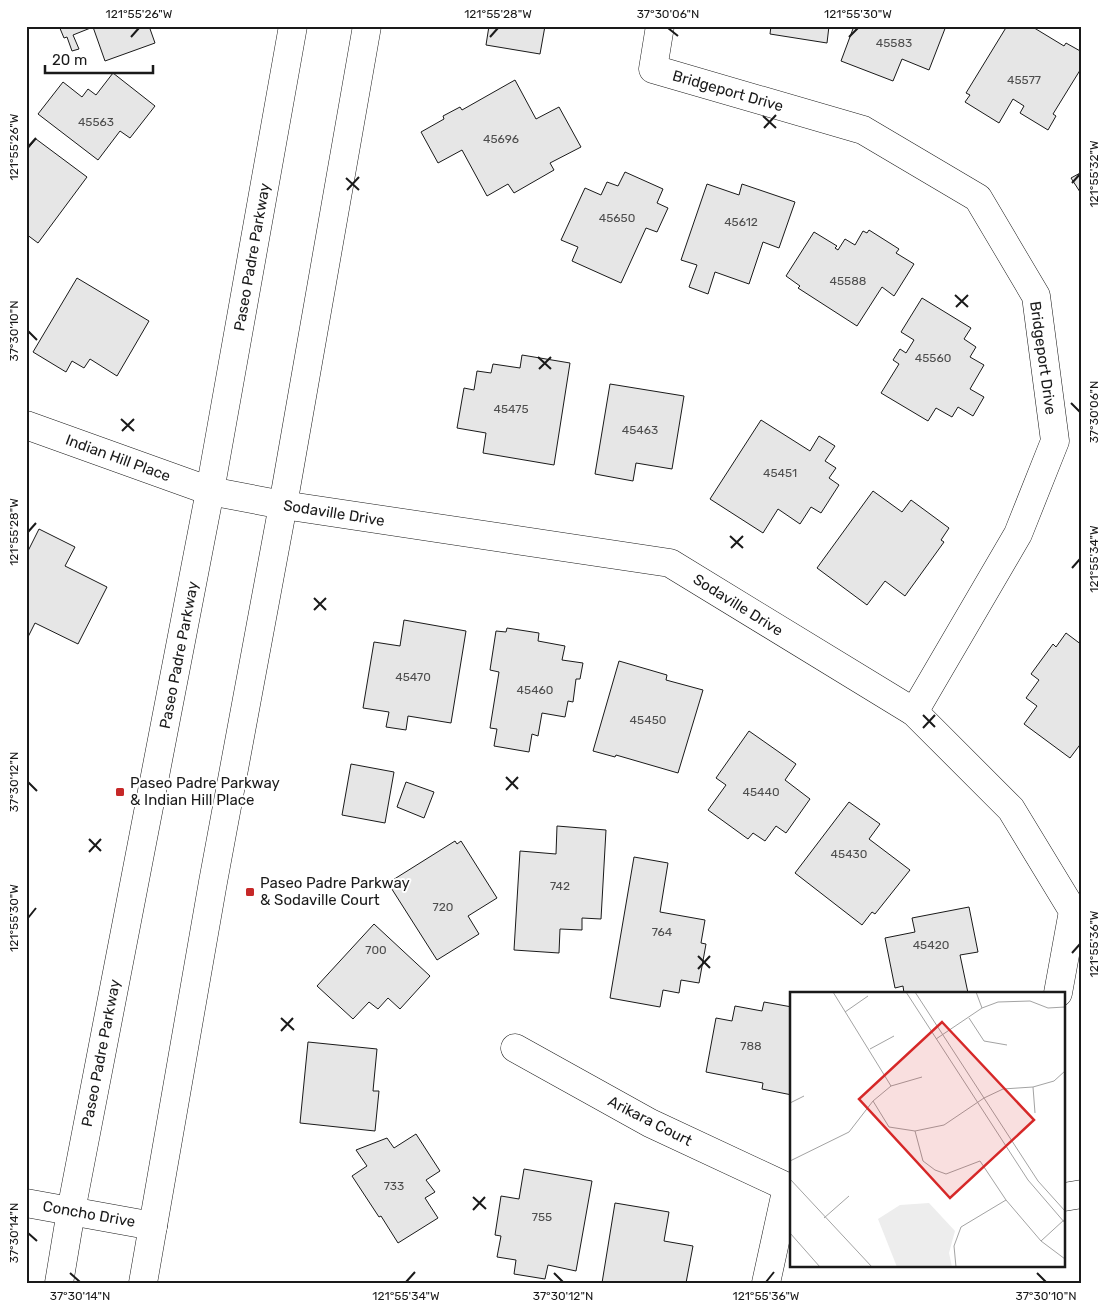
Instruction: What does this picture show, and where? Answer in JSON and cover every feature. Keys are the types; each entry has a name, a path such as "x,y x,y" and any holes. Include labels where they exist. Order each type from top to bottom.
{"street":[{"name":"Paseo Padre Parkway","path":"59,1283 71,1211 210,491 293,26"},
{"path":"144,1283 215,873 283,505 367,26"},
{"name":"Bridgeport Drive","path":"660,26 653,69 863,130 978,198 1036,296 1055,441 1018,534 914,712"},
{"name":"Indian Hill Place","path":"26,425 210,491"},
{"name":"Sodaville Drive","path":"210,491 283,505 670,563 914,712 1012,809 1072,911 1058,992"},
{"name":"Arikara Court","path":"515,1048 650,1123 789,1188"},
{"path":"766,1283 789,1188"},
{"path":"1066,1197 1082,1194"},
{"name":"Concho Drive","path":"26,1203 153,1226"}],"building":[{"path":"59,26 149,26 155,43 105,61 93,27 73,35 79,49 72,51 67,37 64,38"},
{"path":"489,26 545,26 540,54 486,45"},
{"path":"771,26 829,26 827,43 770,34"},
{"path":"854,26 946,26 929,70 902,59 893,81 841,61"},
{"path":"1007,26 1031,26 1064,46 1066,43 1082,52 1082,67 1053,114 1056,116 1048,130 1020,113 1024,106 1013,99 999,123 965,102 970,95 966,93"},
{"path":"113,73 155,106 130,138 120,131 98,160 38,114 63,82 82,97 88,89 96,95"},
{"path":"515,80 536,119 559,107 581,147 550,163 554,170 514,193 508,184 487,196 462,150 438,163 421,132 444,119 443,116 460,107 462,110"},
{"path":"36,139 87,177 38,243 26,234 26,151"},
{"path":"625,172 663,189 657,203 668,208 657,232 646,228 621,283 572,261 578,247 561,240 585,188 601,195 607,182 618,186"},
{"path":"1082,172 1082,195 1071,178"},
{"path":"707,184 739,195 742,184 795,202 779,248 763,242 749,284 715,272 708,294 689,287 697,265 681,260"},
{"path":"869,230 899,249 896,253 914,264 894,296 882,287 857,326 798,288 800,286 786,276 814,232 837,246 835,248 838,250 845,239 855,245 863,231 867,233"},
{"path":"77,278 149,321 117,376 90,359 84,368 72,361 66,372 33,352"},
{"path":"922,298 971,328 964,339 976,347 970,357 984,365 970,389 984,397 973,416 958,407 952,417 936,408 928,421 881,393 899,364 893,360 900,349 906,353 914,340 901,332"},
{"path":"522,355 570,363 554,465 483,453 486,433 457,428 464,388 474,390 477,371 491,373 493,364 520,368"},
{"path":"610,384 684,396 672,469 636,463 633,481 595,474"},
{"path":"761,420 810,451 819,436 835,446 825,461 836,468 829,478 839,485 821,513 811,507 800,524 778,509 763,533 710,499"},
{"path":"873,491 902,512 911,500 949,528 941,540 944,542 905,596 885,581 867,605 817,568"},
{"path":"39,529 75,547 65,566 107,587 78,644 35,623 26,641 26,555"},
{"path":"404,620 466,631 451,723 408,716 406,730 386,727 389,712 363,708 374,642 400,646"},
{"path":"507,628 539,633 538,641 565,646 562,660 583,663 580,679 576,679 573,702 568,701 565,717 542,713 538,736 532,734 529,752 494,746 497,729 490,728 499,672 490,670 496,631 506,632"},
{"path":"1066,633 1082,645 1082,742 1070,758 1024,724 1037,706 1026,698 1039,680 1031,674 1053,644 1056,647"},
{"path":"619,661 667,675 666,680 703,690 678,773 616,755 615,757 593,751"},
{"path":"749,731 796,764 785,780 810,799 786,833 776,826 765,841 753,833 748,839 708,810 726,785 716,778"},
{"path":"351,764 394,772 385,823 342,815"},
{"path":"406,782 434,792 424,818 397,807"},
{"path":"849,802 880,824 869,839 910,870 875,914 872,912 862,925 795,873"},
{"path":"557,826 606,830 601,919 582,918 582,930 560,929 559,953 514,950 520,851 556,854"},
{"path":"455,841 457,844 461,841 497,898 468,916 479,934 437,960 388,883"},
{"path":"634,857 668,863 660,912 705,920 701,943 706,944 699,983 681,980 679,993 663,990 660,1007 610,998"},
{"path":"969,907 978,952 960,955 968,992 904,992 903,986 895,988 885,938 915,932 912,918"},
{"path":"374,924 430,976 400,1009 388,998 378,1009 369,1002 353,1019 317,986"},
{"path":"764,1002 790,1007 790,1095 762,1089 763,1083 706,1072 716,1018 732,1021 735,1006 762,1011"},
{"path":"308,1042 377,1049 373,1091 379,1091 375,1131 300,1123"},
{"path":"416,1134 440,1171 426,1180 435,1192 425,1198 438,1218 398,1243 352,1176 367,1166 356,1150 387,1138 394,1148"},
{"path":"524,1169 592,1181 576,1271 548,1265 545,1279 514,1274 516,1260 497,1257 501,1236 495,1235 501,1196 519,1199"},
{"path":"615,1203 669,1212 664,1241 693,1246 686,1283 602,1283"}],"place":[{"name":"Paseo Padre Parkway & Indian Hill Place","path":"120,792"},
{"name":"Paseo Padre Parkway & Sodaville Court","path":"250,892"}]}
